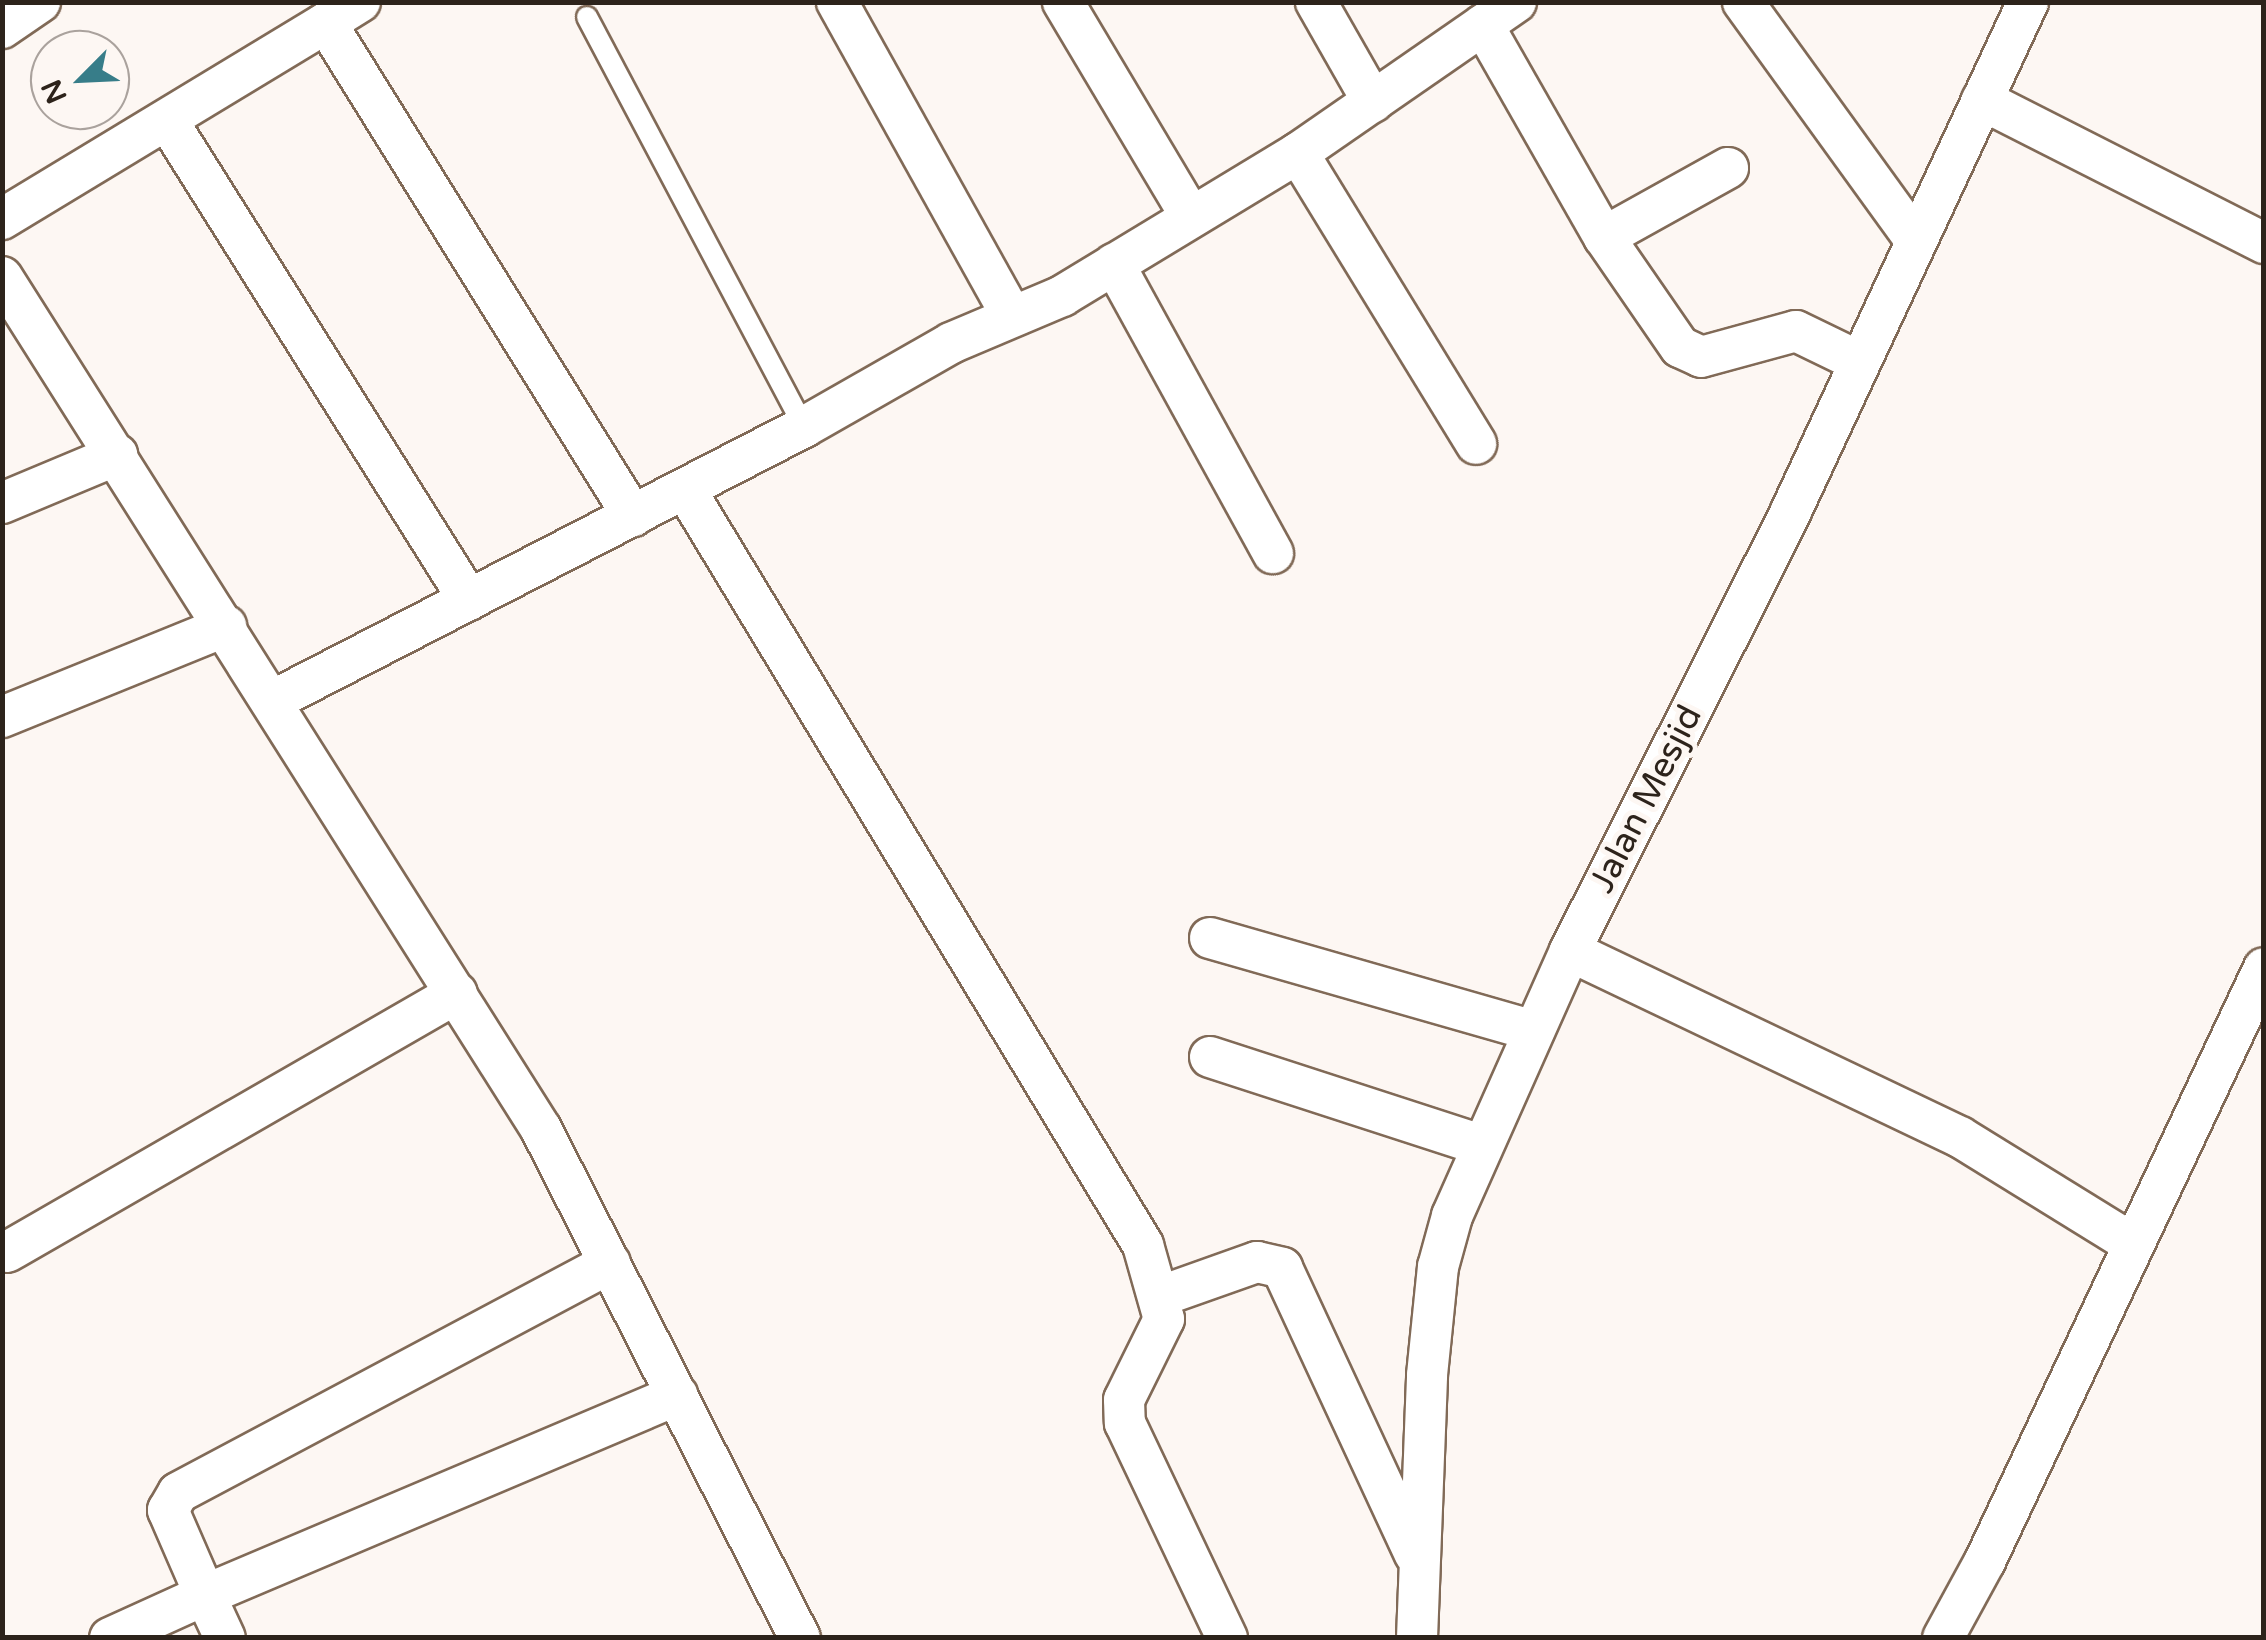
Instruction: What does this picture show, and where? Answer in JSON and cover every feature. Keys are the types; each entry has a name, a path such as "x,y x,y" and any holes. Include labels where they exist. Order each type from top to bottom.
{"street":[{"path":"2,28 40,2"},
{"path":"836,2 1011,316"},
{"path":"1063,2 1191,217"},
{"path":"1316,2 1372,102"},
{"path":"274,700 1114,264 1298,153 1516,2"},
{"path":"1744,2 1916,241"},
{"name":"Jalan Mesjid","path":"1417,1638 1438,1268 1481,1145 1570,951 1860,362 2028,2"},
{"path":"2,219 343,13 633,516"},
{"path":"1483,25 1604,237 1680,347 1701,357 1796,331 1860,362"},
{"path":"1982,100 2264,243"},
{"path":"167,120 469,600"},
{"path":"1298,153 1476,444"},
{"path":"1604,237 1728,168"},
{"path":"1114,264 1273,554"},
{"path":"2,277 274,700 541,1129 795,1636"},
{"path":"2,503 117,455"},
{"path":"685,489 1143,1245 1162,1296 1164,1319 1124,1400 1126,1423 1227,1638"},
{"path":"2,717 226,626"},
{"path":"1210,938 1534,1031"},
{"path":"1570,951 1960,1137 2132,1244"},
{"path":"1943,1638 2264,968"},
{"path":"7,1252 457,993"},
{"path":"1210,1057 1481,1145"},
{"path":"1162,1296 1257,1262 1282,1268 1419,1562"},
{"path":"224,1638 168,1510 178,1493 610,1263"},
{"path":"110,1638 677,1394"}],"lane":[{"path":"586,17 804,427"}]}
